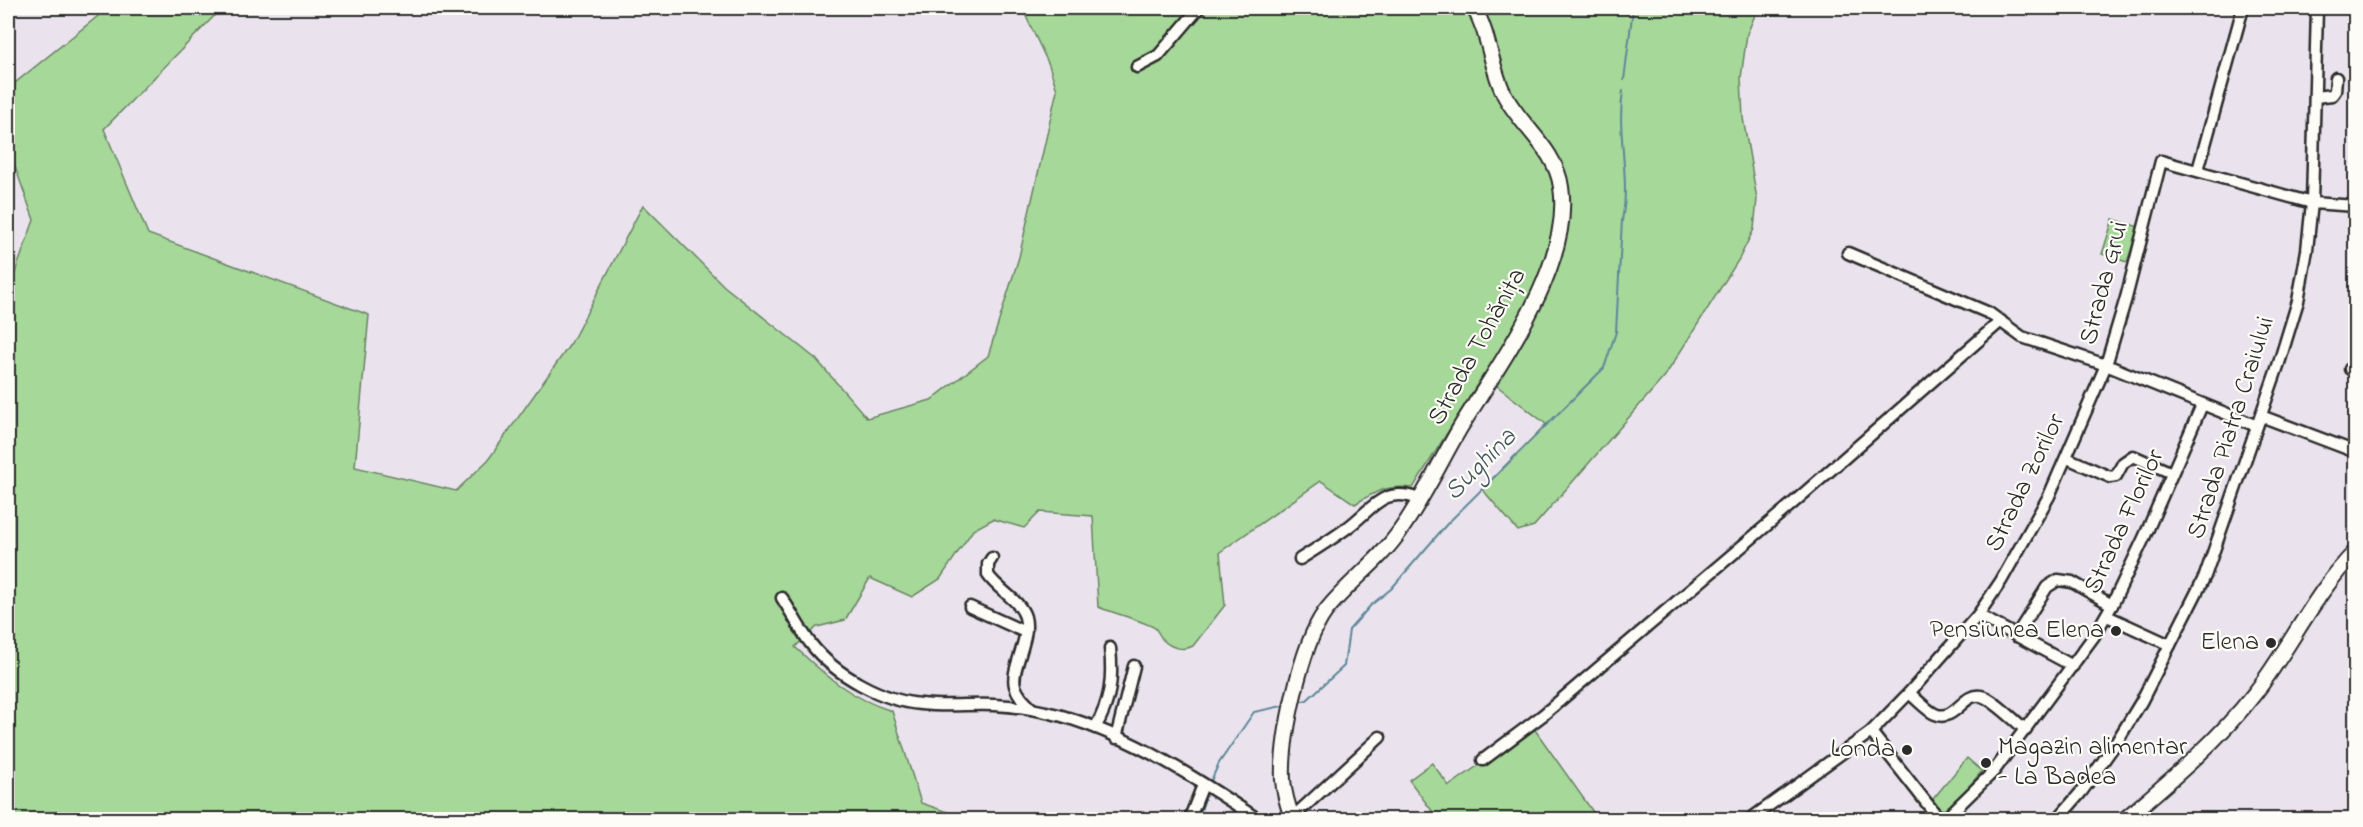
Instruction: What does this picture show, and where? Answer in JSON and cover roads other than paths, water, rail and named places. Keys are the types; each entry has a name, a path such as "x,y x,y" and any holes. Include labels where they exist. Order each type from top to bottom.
{"main road":[{"name":"Strada Tohănița","path":"1293,819 1286,800 1283,779 1285,744 1307,649 1319,621 1399,532 1539,294 1553,257 1562,210 1562,187 1556,169 1546,151 1504,94 1490,46 1474,8"},
{"path":"2124,819 2189,763 2238,714 2265,679 2331,581 2355,551"}],"street":[{"path":"1137,67 1158,56 1199,8"},
{"path":"2198,170 2243,8"},
{"name":"Strada Piatra Craiului","path":"2057,819 2082,791 2116,743 2141,702 2170,645 2210,565 2259,421 2303,278 2312,203 2317,8"},
{"path":"2315,97 2332,95 2335,91 2336,78"},
{"name":"Strada Grui","path":"2355,206 2312,203 2161,161 2126,298 2106,365 2202,405 2355,452"},
{"path":"1848,253 1976,308 2001,321 2022,337 2106,365"},
{"path":"1483,760 1543,715 1802,495 2001,321"},
{"name":"Strada Zorilor","path":"1749,819 1871,732 1978,615 2034,526 2067,458 2106,365"},
{"name":"Strada Florilor","path":"1942,819 1994,771 2073,666 2109,611 2202,405"},
{"path":"2067,458 2110,477 2116,476 2123,463 2133,456 2172,473"},
{"path":"1300,559 1346,529 1384,498 1402,494 1419,499"},
{"path":"992,558 988,564 988,575 1020,609 1026,620 1014,683 1019,696 1032,709"},
{"path":"2016,636 2047,587 2058,580 2072,582 2109,611 2170,645"},
{"path":"782,598 819,654 840,671 879,693 919,704 993,705 1032,709 1095,728 1168,762 1259,819"},
{"path":"970,607 1025,632"},
{"path":"1978,615 2073,666"},
{"path":"1095,728 1110,694 1112,669 1110,648"},
{"path":"1116,738 1134,666"},
{"path":"1909,693 1932,712 1942,716 1954,712 1974,696 1983,696 2026,730"},
{"path":"1871,732 1942,819"},
{"path":"1293,819 1380,737"},
{"path":"1189,819 1203,785"}],"waterway":[{"name":"Sughina","path":"1624,80 1633,8"},
{"name":"Sughina","path":"1298,702 1307,700 1344,666 1349,630 1371,605 1391,589 1447,524 1604,368 1616,332 1625,188 1621,123 1623,91"},
{"name":"Sughina","path":"1210,783 1219,763 1254,712 1287,705"},
{"name":"Sughina","path":"1198,820 1207,792"}],"place":[{"name":"Pensiunea Elena","path":"2116,631"},
{"name":"Elena","path":"2271,643"},
{"name":"Londa","path":"1907,750"},
{"name":"Magazin alimentar - La Badea","path":"1986,763"}]}
